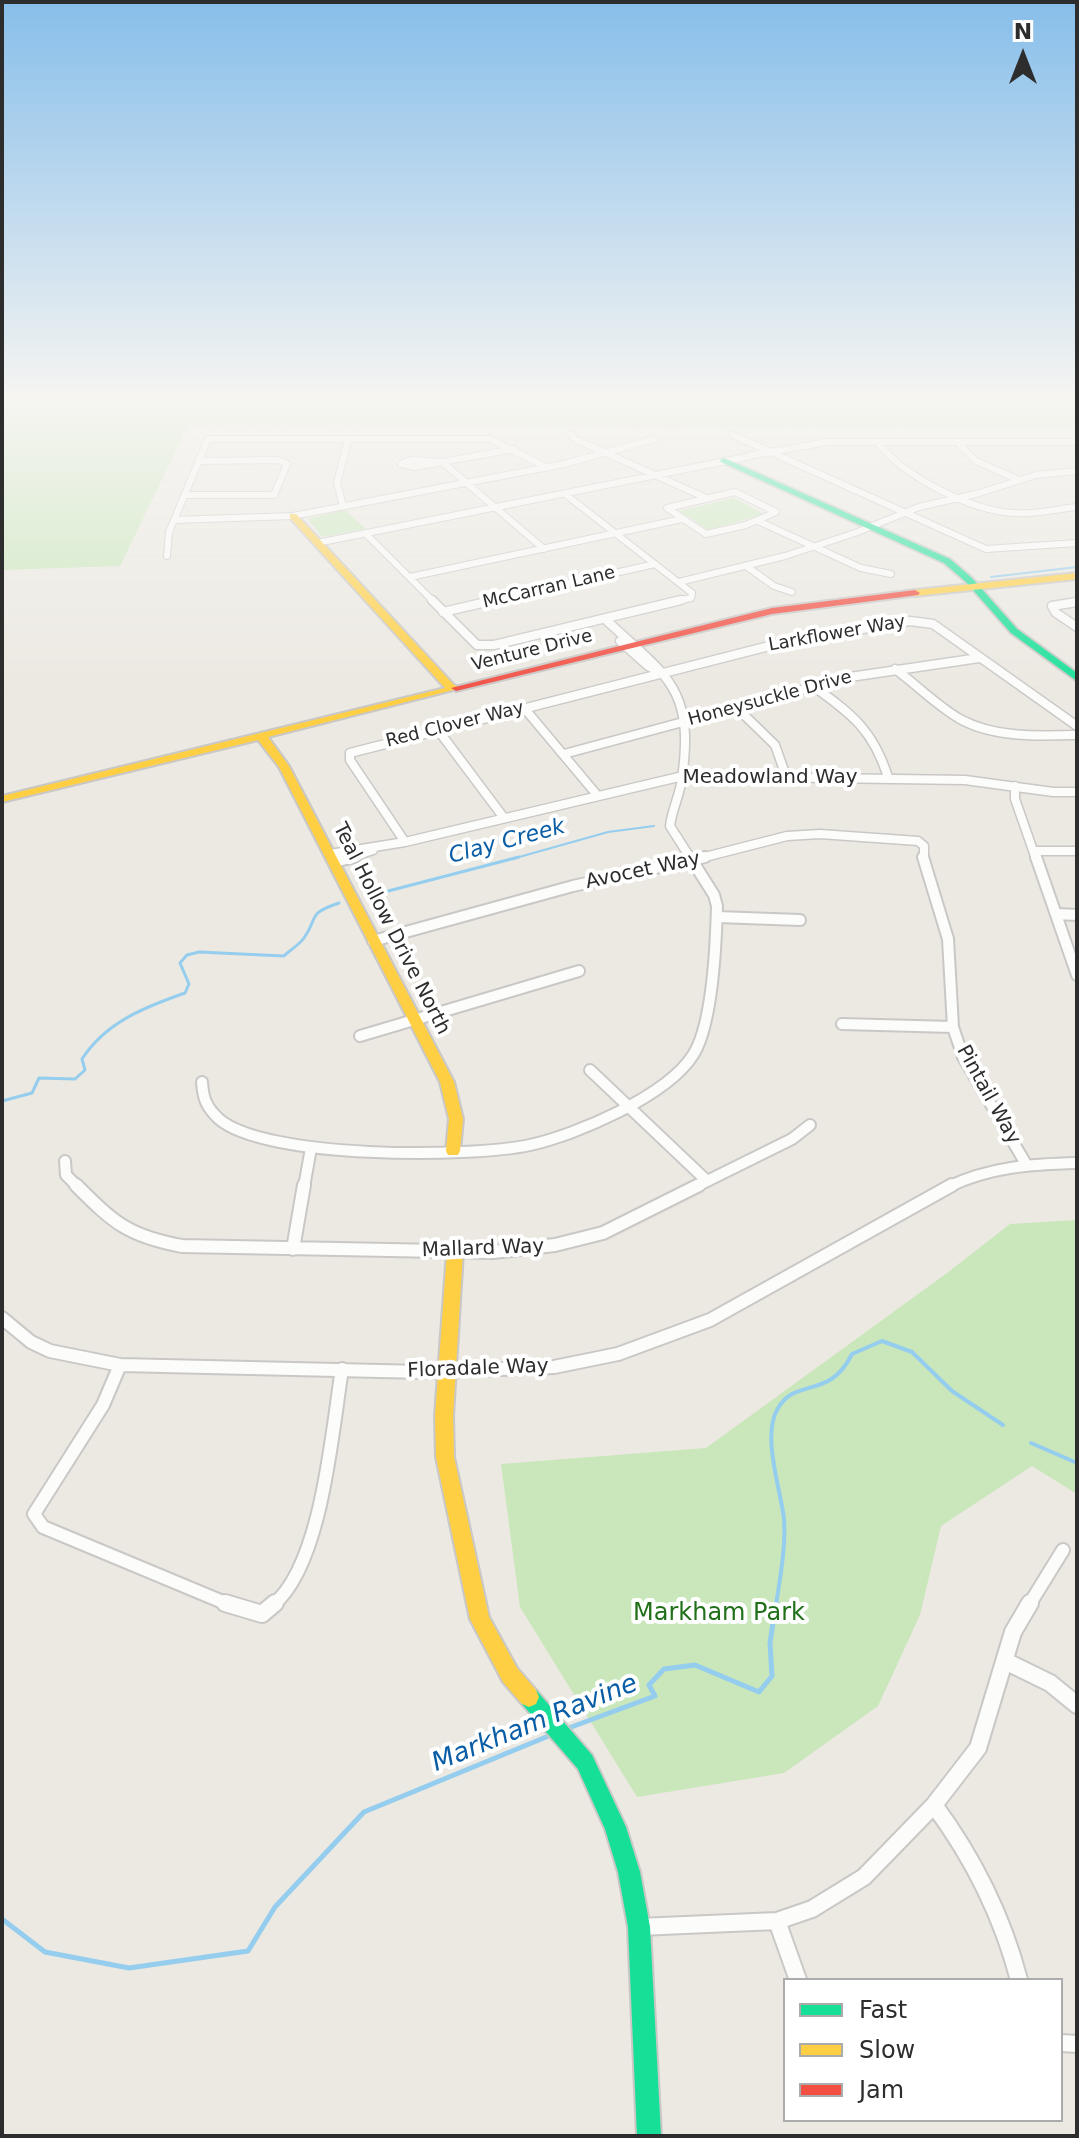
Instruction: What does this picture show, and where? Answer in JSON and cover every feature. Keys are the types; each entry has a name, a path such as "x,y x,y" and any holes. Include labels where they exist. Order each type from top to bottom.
{"street":[{"path":"167,556 166,540 183,500"},
{"path":"339,500 343,506"},
{"path":"174,520 293,516 377,500"},
{"path":"487,500 544,549"},
{"path":"317,543 534,500"},
{"path":"365,533 472,642 485,645 687,600 692,593 573,500"},
{"path":"699,500 667,508 706,534 758,521 776,512 751,500"},
{"path":"811,500 955,567 1014,631 1077,678"},
{"path":"877,500 992,550 1077,543"},
{"path":"679,582 814,546 905,512 954,500"},
{"path":"972,500 1004,513 1077,507"},
{"path":"293,516 452,689"},
{"path":"410,577 682,519"},
{"path":"758,521 861,568 891,574"},
{"name":"McCarran Lane","path":"443,612 655,564"},
{"path":"746,566 774,586 792,592"},
{"name":"Venture Drive","path":"2,799 806,605 1077,576"},
{"path":"1077,602 1052,606 1062,618 1077,627"},
{"path":"202,1082 203,1101 229,1125 265,1139 311,1148 453,1151 531,1144 575,1130 661,1086 694,1055 702,1034 717,917 714,895 670,826 683,776 685,722 681,694 663,673 648,666 602,620"},
{"name":"Larkflower Way","path":"663,673 827,633 910,621 933,624 1077,726"},
{"name":"Honeysuckle Drive","path":"564,754 738,709 813,686 895,669 979,658"},
{"path":"895,669 962,721 985,729 1049,736 1077,735"},
{"name":"Red Clover Way","path":"405,842 350,760 350,753 663,673"},
{"path":"813,686 868,729 881,751 888,777"},
{"path":"525,709 597,795"},
{"path":"738,709 773,740 779,749 786,776"},
{"path":"438,730 504,818"},
{"name":"Teal Hollow Drive North","path":"261,736 284,766 454,1102 453,1151"},
{"name":"Meadowland Way","path":"332,858 365,855 374,849 683,776 888,777 1077,792"},
{"path":"1015,786 1015,799 1077,975"},
{"name":"Avocet Way","path":"373,941 573,886 691,862 770,839 802,834 918,841"},
{"name":"Pintail Way","path":"918,841 924,846 923,856 948,939 953,1027 963,1057 1026,1164"},
{"path":"1034,851 1077,851"},
{"path":"1058,914 1077,915"},
{"path":"717,917 800,920"},
{"path":"360,1036 579,971"},
{"path":"842,1024 953,1027"},
{"path":"590,1070 707,1181"},
{"name":"Mallard Way","path":"65,1161 66,1175 114,1223 133,1233 182,1246 455,1252 530,1249 581,1240 625,1224 792,1139 810,1125"},
{"path":"293,1249 311,1148"},
{"name":"Floradale Way","path":"2,1318 31,1342 50,1351 120,1365 446,1372 554,1367 648,1345 710,1320 947,1186 971,1176 1026,1164 1077,1163"},
{"path":"455,1252 446,1372 445,1457 480,1619 510,1675 585,1762 603,1798 629,1872 639,1927 649,2136"},
{"path":"120,1365 101,1410 43,1495 34,1514 43,1527 231,1606 262,1614 283,1597 317,1527 342,1369"},
{"path":"639,1927 777,1921 812,1909 864,1877 934,1805 978,1748 1022,1614 1063,1550"},
{"path":"1005,1661 1050,1683 1077,1705"},
{"path":"934,1805 983,1877 1009,1941 1018,1978"},
{"path":"777,1921 798,1978"}],"green space":[{"path":"2,500 152,500 120,566 2,570"},
{"path":"737,500 764,514 709,530 679,511"},
{"path":"345,510 366,529 322,537 308,519"},
{"name":"Markham Park","path":"1077,1220 1077,1494 1032,1466 941,1526 920,1615 878,1706 784,1773 637,1797 520,1607 501,1464 706,1448 1010,1224"}],"waterway":[{"name":"Clay Creek","path":"991,577 1077,567"},
{"name":"Clay Creek","path":"512,859 608,832 654,826"},
{"name":"Clay Creek","path":"369,896 519,857"},
{"name":"Clay Creek","path":"2,1101 32,1093 39,1078 75,1079 85,1070 82,1059 103,1035 141,1010 185,993 189,984 180,963 187,955 199,952 284,956 304,938 317,913 339,903"},
{"name":"Markham Ravine","path":"776,1605 784,1519 771,1434 777,1410 784,1400 833,1378 852,1354 882,1341 912,1352 952,1391 1003,1425"},
{"name":"Markham Ravine","path":"1031,1443 1077,1463"},
{"name":"Markham Ravine","path":"566,1729 655,1696 649,1685 664,1669 695,1665 759,1692 772,1676 770,1643 776,1603"},
{"name":"Markham Ravine","path":"2,1919 45,1952 129,1968 248,1951 275,1907 364,1812 551,1735"}],"traffic: fast":[{"path":"812,500 947,561 969,580 1014,631 1077,678"},
{"path":"529,1697 585,1762 615,1827 629,1872 639,1927 649,2136"}],"traffic: slow":[{"path":"293,516 452,689"},
{"path":"915,593 1077,576"},
{"path":"2,799 456,688"},
{"path":"261,736 284,766 447,1082 456,1119 453,1151"},
{"path":"455,1252 444,1416 445,1457 480,1619 510,1675 529,1697"}],"traffic: jam":[{"path":"456,688 772,611 915,593"}]}
